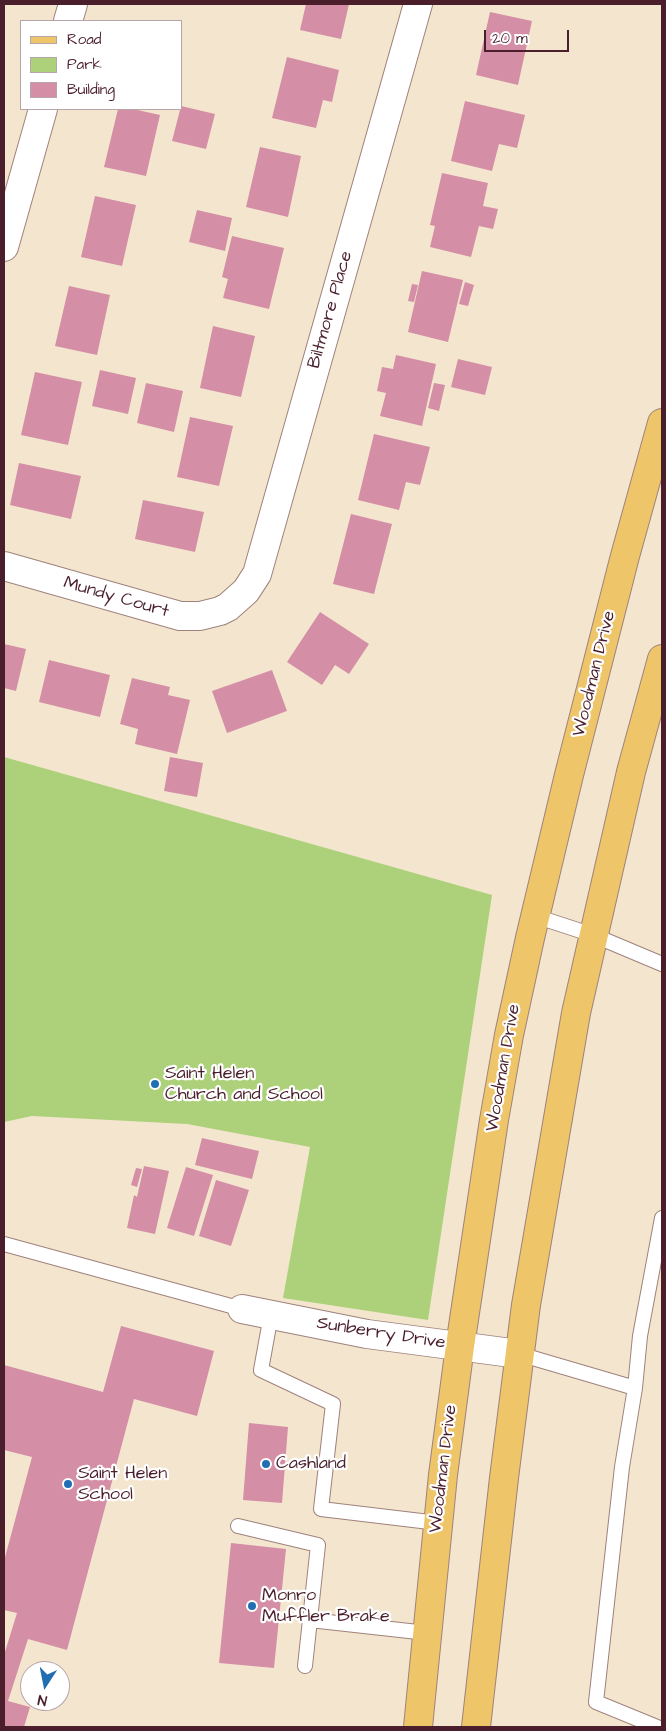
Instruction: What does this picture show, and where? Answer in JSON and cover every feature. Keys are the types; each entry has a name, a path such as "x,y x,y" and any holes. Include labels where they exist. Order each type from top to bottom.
{"main road":[{"name":"Woodman Drive","path":"418,1727 438,1524 460,1346 508,1035 535,916 601,651 662,423"},
{"path":"476,1727 526,1305 576,1013 631,772 662,659"},
{"path":"411,1727 422,1682"}],"street":[{"path":"68,20 73,4"},
{"name":"Biltmore Place","path":"228,607 246,591 257,574 418,4"},
{"path":"4,247 43,110"},
{"name":"Mundy Court","path":"4,566 180,616 200,616 228,607"},
{"name":"Sunberry Drive","path":"242,1309 367,1334 520,1354"}],"lane":[{"path":"535,916 593,935 662,964"},
{"path":"657,1727 596,1702 622,1467 635,1388 640,1336 662,1218"},
{"path":"4,1244 242,1309"},
{"path":"270,1315 261,1370 333,1404 321,1509 438,1524"},
{"path":"520,1354 635,1388"},
{"path":"238,1526 318,1545 305,1666"},
{"path":"310,1620 427,1633"}],"green space":[{"path":"4,757 492,895 428,1320 283,1298 310,1147 187,1124 32,1116 4,1122"}],"building":[{"path":"306,4 349,4 341,39 300,30"},
{"path":"490,12 532,21 518,85 476,75"},
{"path":"287,57 339,70 332,102 323,100 316,128 272,118"},
{"path":"465,101 525,115 517,148 499,144 492,171 451,161"},
{"path":"182,106 215,114 206,149 172,141"},
{"path":"118,110 138,110 160,115 146,176 104,167"},
{"path":"260,147 301,156 288,217 246,207"},
{"path":"442,173 488,183 483,206 498,209 493,229 479,226 471,257 430,247 435,226 430,225"},
{"path":"95,196 136,205 122,266 81,257"},
{"path":"197,210 232,218 225,251 189,242"},
{"path":"232,236 284,248 269,309 223,298 228,279 222,277"},
{"path":"422,271 463,280 448,342 408,332"},
{"path":"465,282 474,285 468,306 459,304"},
{"path":"412,284 418,285 414,302 408,301"},
{"path":"69,286 110,295 97,355 55,346"},
{"path":"213,326 255,336 241,397 200,388"},
{"path":"396,355 436,364 422,426 380,416 386,393 377,391 382,367 393,369"},
{"path":"458,359 492,367 485,395 451,387"},
{"path":"100,370 136,378 128,414 92,406"},
{"path":"35,372 82,382 68,445 21,435"},
{"path":"146,383 183,391 174,432 137,423"},
{"path":"434,383 445,385 439,411 428,408"},
{"path":"190,417 233,426 219,486 177,477"},
{"path":"374,434 430,447 420,485 406,482 399,510 358,500"},
{"path":"19,463 81,476 71,519 10,505"},
{"path":"143,500 204,512 195,552 135,539"},
{"path":"351,514 392,524 374,594 333,584"},
{"path":"320,612 369,644 349,674 335,665 322,685 287,662"},
{"path":"4,644 26,649 16,691 4,688"},
{"path":"49,660 110,675 100,717 39,702"},
{"path":"272,670 287,711 227,733 212,691"},
{"path":"132,678 170,687 168,695 190,700 177,754 135,744 138,729 120,724"},
{"path":"170,757 203,763 197,797 164,791"},
{"path":"202,1138 259,1151 252,1179 195,1165"},
{"path":"144,1166 169,1171 155,1234 127,1228 134,1195 137,1197"},
{"path":"186,1167 213,1175 194,1236 167,1228"},
{"path":"136,1168 142,1169 137,1187 131,1185"},
{"path":"216,1180 249,1190 231,1246 199,1236"},
{"name":"Saint Helen School","path":"121,1326 214,1351 197,1416 134,1399 67,1650 28,1639 8,1701 20,1704 20,1711 29,1711 24,1727 4,1727 4,1655 17,1613 4,1610 4,1561 32,1457 4,1450 4,1365 103,1392"},
{"name":"Cashland","path":"249,1423 288,1427 282,1503 243,1500"},
{"name":"Monro Muffler Brake","path":"231,1543 286,1549 274,1668 219,1663"}],"place":[{"name":"Saint Helen Church and School","path":"155,1084"},
{"name":"Cashland","path":"266,1464"},
{"name":"Saint Helen School","path":"68,1484"},
{"name":"Monro Muffler Brake","path":"252,1606"}]}
